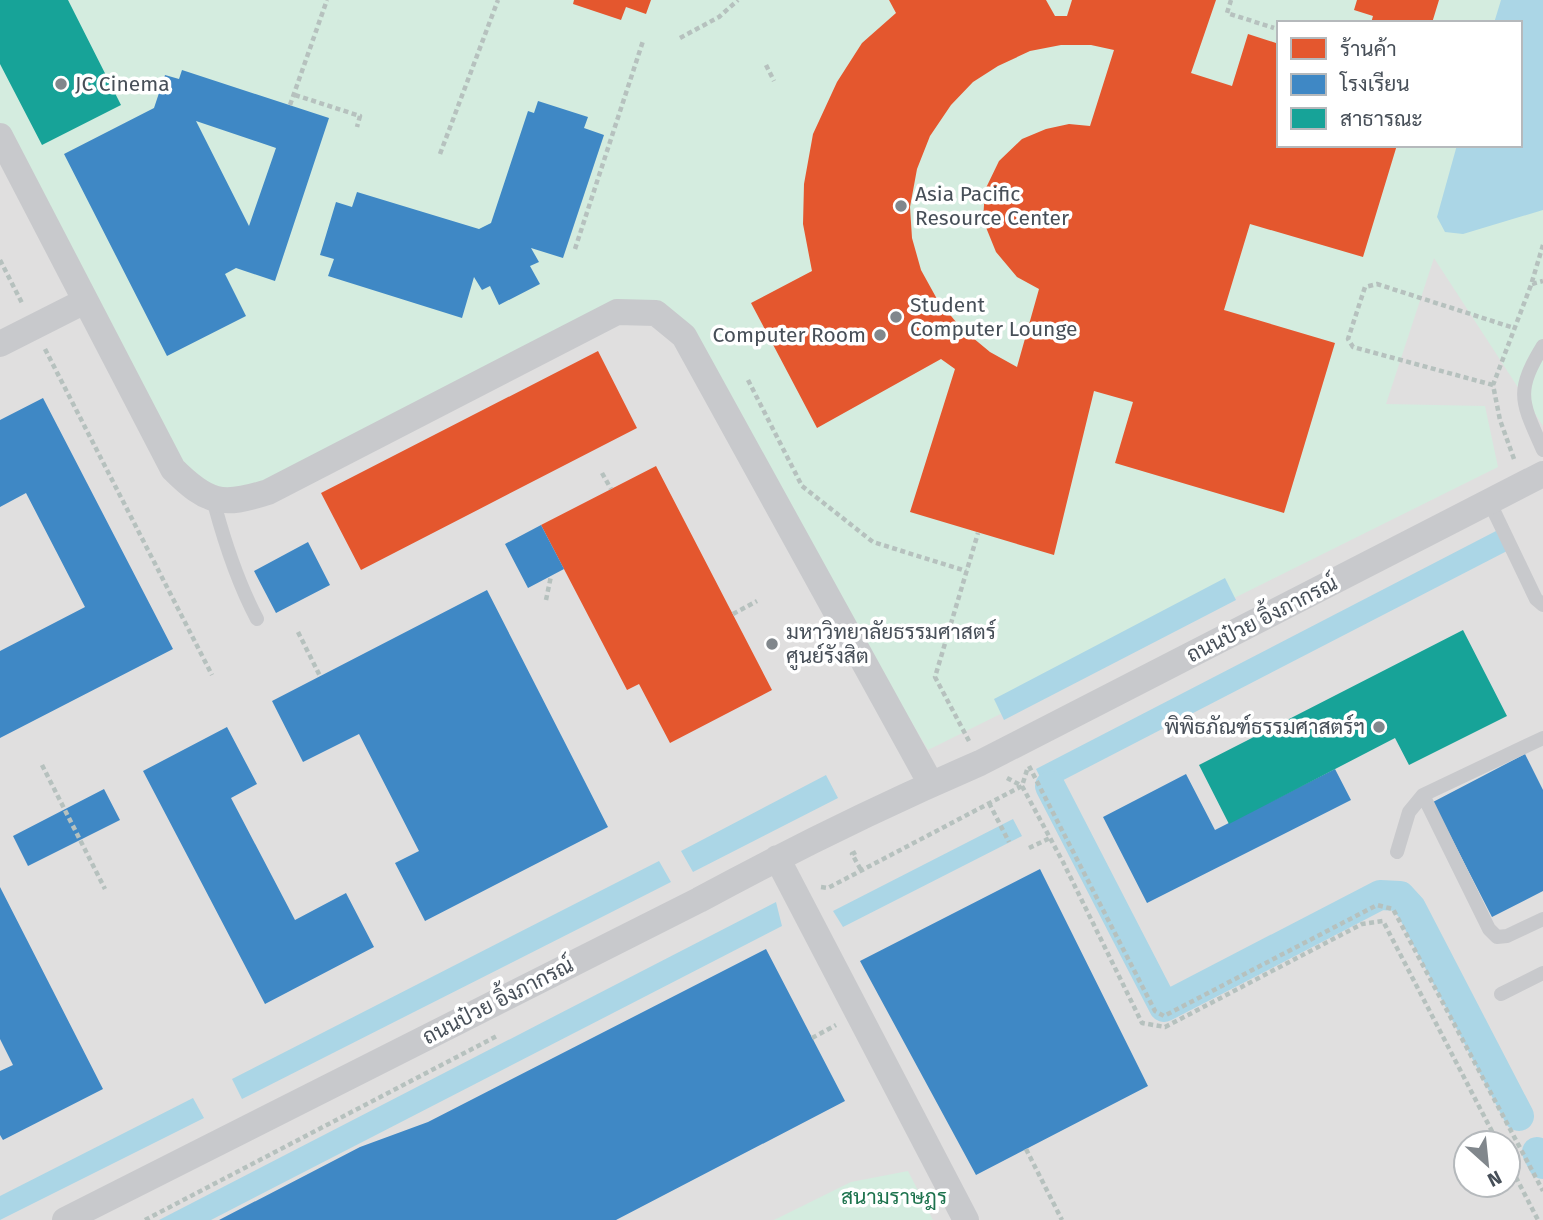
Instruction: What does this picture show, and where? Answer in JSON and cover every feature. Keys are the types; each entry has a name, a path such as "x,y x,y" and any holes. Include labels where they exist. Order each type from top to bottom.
{"street":[{"path":"0,136 173,469 190,486 213,499 241,501 268,492 617,312 656,313 684,336 931,784"},
{"path":"0,344 85,301"},
{"name":"ถนนป๋วย อิ้งภากรณ์","path":"65,1220 699,900 776,858 980,763 1543,474"},
{"path":"776,858 966,1220"}],"lane":[{"path":"1543,346 1526,376 1523,405 1543,450"},
{"path":"213,499 223,538 244,594 257,619"},
{"path":"1489,501 1536,598 1543,605"},
{"path":"1398,852 1409,811 1423,795 1543,738"},
{"path":"1423,795 1489,929 1497,937 1507,936 1543,919"},
{"path":"1502,994 1543,973"}],"path":[{"path":"290,105 327,0"},
{"path":"440,154 498,0"},
{"path":"680,38 719,17 738,0"},
{"path":"1231,0 1227,13 1274,28"},
{"path":"575,249 643,41"},
{"path":"766,65 774,81"},
{"path":"295,95 360,116 357,127"},
{"path":"1543,245 1531,285 1543,281"},
{"path":"0,260 212,675"},
{"path":"1493,385 1353,347 1348,339 1365,287 1377,284 1514,328"},
{"path":"748,380 802,486 873,542 966,571"},
{"path":"602,472 611,489"},
{"path":"978,533 935,677 980,763"},
{"path":"547,600 551,576"},
{"path":"733,614 757,601"},
{"path":"298,632 320,676"},
{"path":"1491,1129 1383,921 1362,924 1165,1027 1142,1023 1022,786 1028,763 1155,1011 1164,1016 1377,905 1393,909 1543,1191"},
{"path":"42,765 106,889"},
{"path":"789,882 828,888 1022,786"},
{"path":"989,803 1009,842"},
{"path":"1029,848 1050,838"},
{"path":"861,870 852,854 862,849"},
{"path":"812,1038 838,1024"},
{"path":"145,1220 504,1032"},
{"path":"1026,1149 1062,1220"},
{"path":"1522,1189 1538,1220"}],"shaded area":[{"name":"มหาวิทยาลัยธรรมศาสตร์ ศูนย์รังสิต","path":"0,0 1543,0 1543,1220 0,1220"}],"green space":[{"path":"0,0 1543,0 1543,426 1434,258 1386,404 1485,406 1498,467 928,750 684,336 617,312 268,492 213,499 173,469 0,134"},
{"name":"สนามราษฎร","path":"908,1171 933,1220 774,1220 851,1182"}],"water":[{"path":"1501,0 1543,0 1543,210 1463,234 1445,232 1437,217 1456,147 1522,147 1522,21 1495,21"},
{"path":"1496,531 1507,551 1046,789 1036,769"},
{"path":"1225,578 1236,600 1004,720 994,699"},
{"path":"826,775 838,798 693,872 681,851"},
{"path":"1013,819 1022,836 843,927 833,911"},
{"path":"659,861 671,882 242,1099 232,1079"},
{"path":"776,902 782,926 211,1220 159,1220"},
{"path":"193,1098 204,1118 0,1220 0,1196"}],"building: ร้านค้า":[{"path":"574,0 651,0 646,14 626,7 621,20 573,4"},
{"path":"889,0 1046,0 1055,16 1067,16 1072,0 1216,0 1191,73 1232,86 1248,34 1277,43 1277,147 1396,147 1363,257 1250,224 1224,310 1335,343 1284,513 1115,463 1133,402 1094,391 1054,555 910,512 955,369 941,359 817,428 751,303 812,271 803,224 804,184 813,134 837,82 862,43 896,13","holes":["1061,45 1091,45 1114,50 1090,126 1069,124 1046,129 1022,139 999,161 985,190 983,220 996,252 1017,277 1039,289 1017,367 990,352 961,328 937,299 921,270 912,238 910,207 917,169 930,136 951,105 973,82 998,66 1030,51"]},
{"path":"1357,0 1439,0 1433,21 1372,21 1373,16 1354,10"},
{"path":"598,351 637,428 361,570 321,493"},
{"path":"656,466 772,690 670,743 639,684 627,690 541,525"}],"building: โรงเรียน":[{"path":"182,70 329,118 275,281 236,268 225,274 246,316 167,356 64,154 154,108 165,75 179,79","holes":["196,121 276,148 249,226"]},
{"path":"538,101 588,117 584,128 604,135 563,258 531,248 539,262 530,266 540,284 499,305 490,286 482,290 474,277 462,318 328,276 334,259 320,255 336,202 352,207 357,192 479,229 491,223 528,111 534,113"},
{"path":"43,398 173,649 0,738 0,651 85,607 26,493 0,507 0,420"},
{"path":"541,525 564,569 528,588 505,544"},
{"path":"308,542 330,585 276,613 254,571"},
{"path":"487,590 608,827 425,921 395,863 419,851 359,734 303,762 272,701"},
{"path":"227,727 257,784 231,798 295,920 346,893 374,947 265,1004 143,771"},
{"path":"1525,754 1543,790 1543,891 1492,917 1433,802"},
{"path":"1335,769 1351,800 1147,903 1103,817 1186,774 1215,830"},
{"path":"104,789 120,820 28,866 13,836"},
{"path":"1040,869 1148,1086 976,1175 860,961"},
{"path":"0,887 103,1089 3,1140 0,1135 0,1071 13,1065 0,1039"},
{"path":"766,949 845,1101 616,1220 219,1220 360,1147 428,1122"}],"building: สาธารณะ":[{"name":"JC Cinema","path":"0,0 68,0 121,105 42,145 0,64"},
{"name":"พิพิธภัณฑ์ธรรมศาสตร์ฯ","path":"1463,630 1507,716 1409,765 1395,738 1229,824 1199,765"}],"waterway":[{"path":"1050,786 1164,1007 1380,895 1400,896 1411,908 1519,1116"},
{"path":"1537,1152 1543,1164"}],"place":[{"name":"JC Cinema","path":"61,84"},
{"name":"Asia Pacific Resource Center","path":"901,206"},
{"name":"Student Computer Lounge","path":"896,317"},
{"name":"Computer Room","path":"880,335"},
{"name":"มหาวิทยาลัยธรรมศาสตร์ ศูนย์รังสิต","path":"772,644"},
{"name":"พิพิธภัณฑ์ธรรมศาสตร์ฯ","path":"1379,727"}]}
